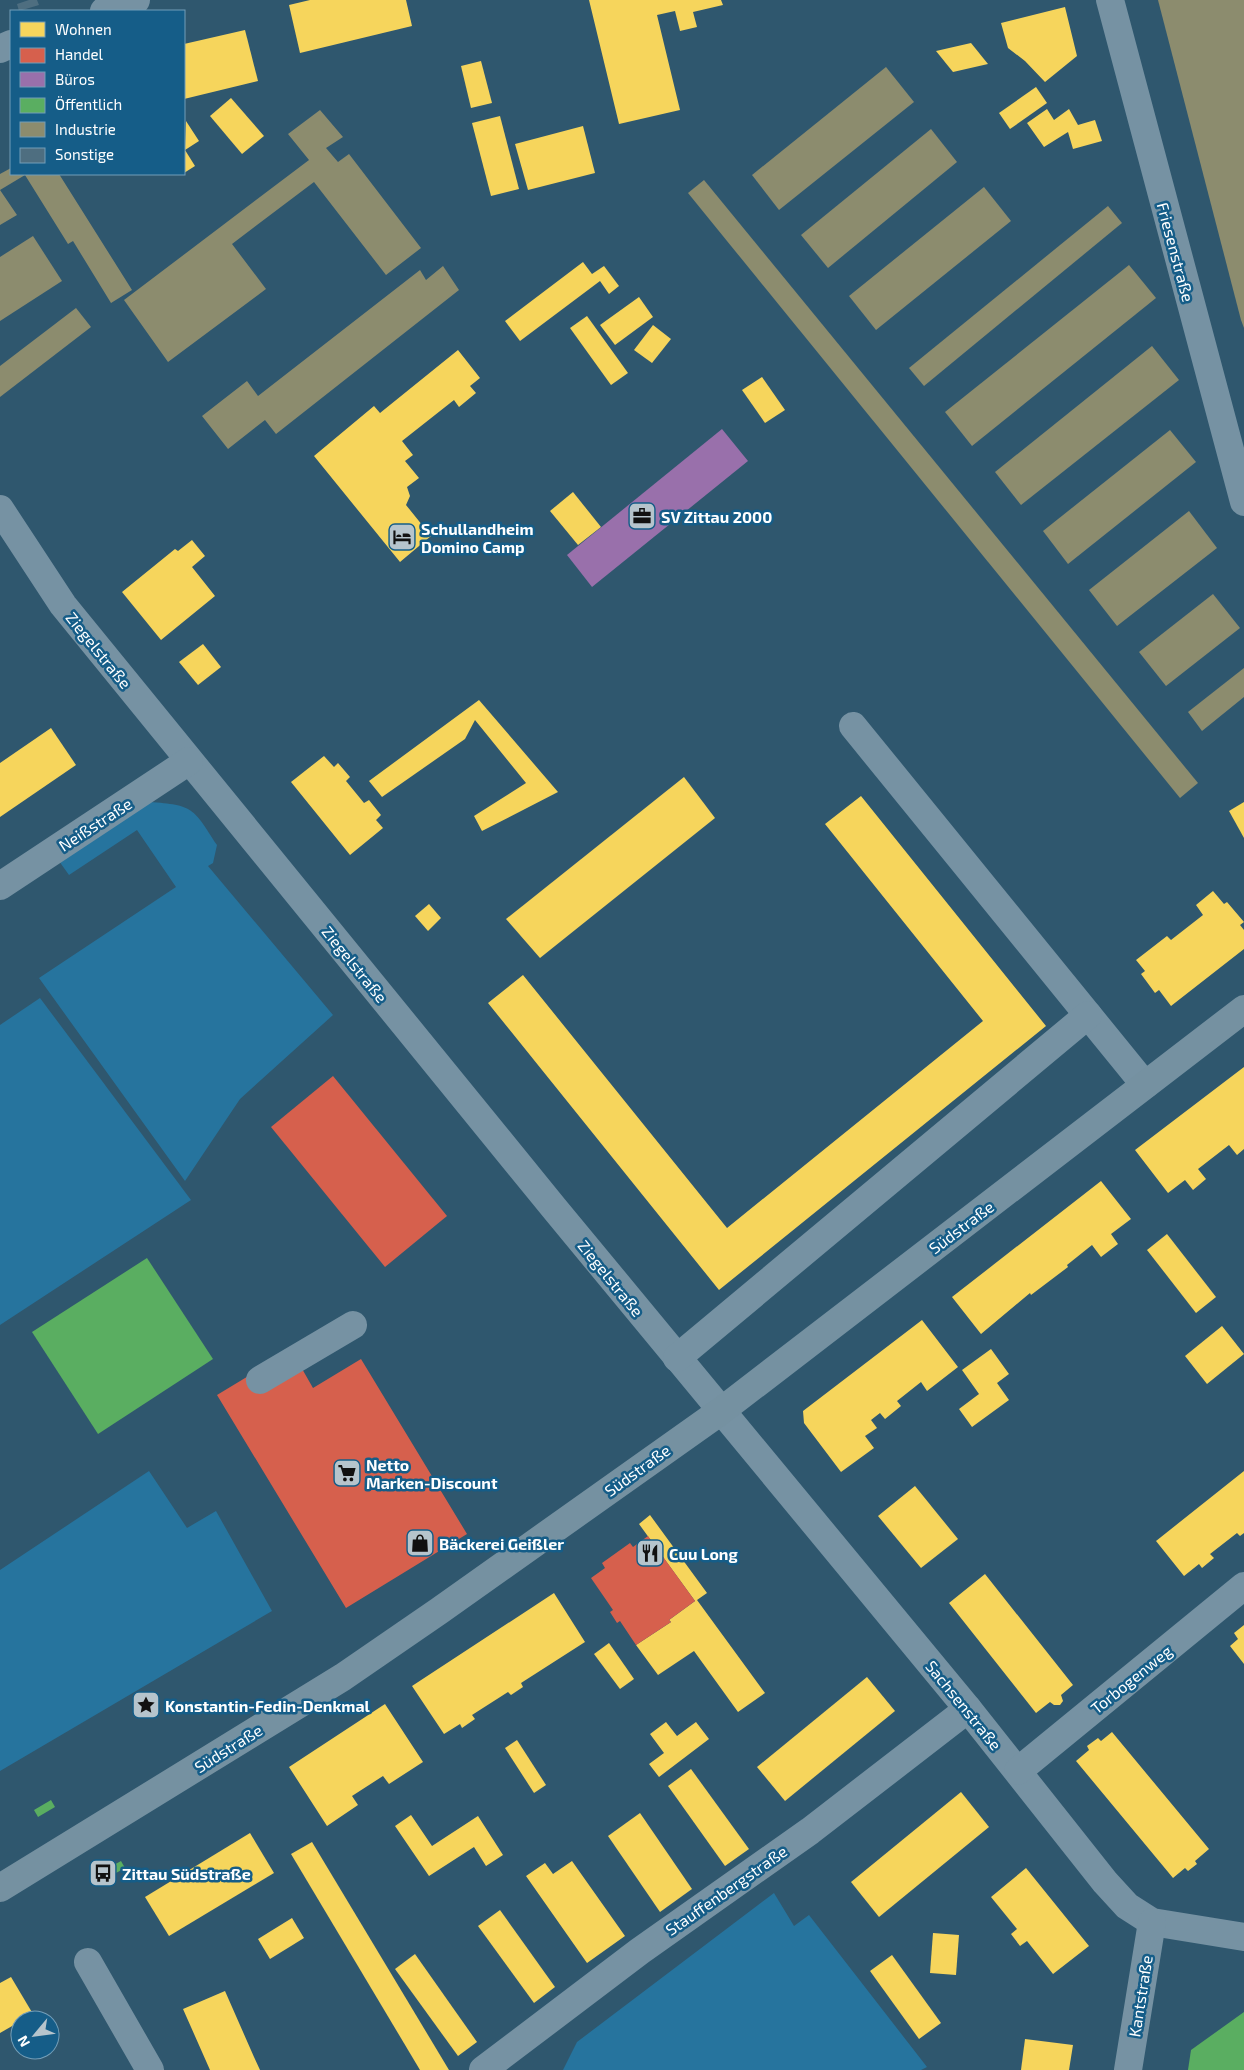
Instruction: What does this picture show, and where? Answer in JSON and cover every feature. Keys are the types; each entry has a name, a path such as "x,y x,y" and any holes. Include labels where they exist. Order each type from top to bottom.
{"main road":[{"name":"Südstraße","path":"0,1888 343,1676 439,1611 721,1411 1244,1009"}],"street":[{"path":"107,10 136,0"},
{"name":"Friesenstraße","path":"1110,0 1244,502"},
{"name":"Ziegelstraße","path":"0,509 63,605 721,1411"},
{"path":"853,726 1145,1085"},
{"name":"Neißstraße","path":"0,886 189,761"},
{"path":"677,1358 1088,1014"},
{"path":"260,1380 353,1325"},
{"name":"Sachsenstraße","path":"721,1411 968,1709 1105,1882 1127,1906 1152,1922 1244,1938"},
{"name":"Torbogenweg","path":"1018,1771 1244,1586"},
{"name":"Stauffenbergstraße","path":"483,2070 640,1951 810,1831 968,1709"},
{"name":"Kantstraße","path":"1128,2070 1152,1922"},
{"path":"88,1962 150,2070"}],"shaded area":[{"path":"149,802 184,807 197,816 217,845 213,863 208,866 333,1015 240,1099 185,1181 39,978 176,887 137,830 69,875 59,861"},
{"path":"40,998 191,1200 0,1325 0,1025"},
{"path":"149,1471 187,1528 216,1511 272,1611 0,1771 0,1570"},
{"path":"774,1893 794,1926 809,1915 927,2067 921,2070 563,2070 577,2042"}],"building: Wohnen":[{"path":"310,0 406,0 412,26 300,53 289,5"},
{"path":"589,0 721,0 723,5 693,12 697,27 680,31 675,11 657,15 680,110 619,124"},
{"path":"1065,7 1077,56 1045,82 1025,61 1008,48 1001,23"},
{"path":"245,30 258,81 185,99 185,44"},
{"path":"971,43 988,64 953,72 936,51"},
{"path":"481,61 492,103 471,108 461,66"},
{"path":"1036,87 1047,103 1010,129 999,113"},
{"path":"231,98 264,136 242,154 210,116"},
{"path":"1047,109 1054,120 1069,109 1078,125 1095,120 1102,141 1073,149 1068,132 1044,147 1027,123"},
{"path":"500,116 519,189 491,196 472,123"},
{"path":"186,121 199,141 185,150"},
{"path":"583,126 595,173 528,190 515,144"},
{"path":"185,150 195,166 185,172"},
{"path":"583,262 592,274 604,266 619,286 609,294 600,281 520,341 505,321"},
{"path":"639,297 653,317 615,345 600,325"},
{"path":"587,316 628,373 611,385 570,328"},
{"path":"653,325 671,339 652,363 634,350"},
{"path":"458,350 480,378 470,386 476,393 459,407 454,400 402,441 413,455 405,461 419,478 407,487 410,496 406,505 431,536 400,562 314,456 374,406 380,413"},
{"path":"762,377 785,410 765,423 742,390"},
{"path":"573,492 601,527 578,545 550,511"},
{"path":"192,540 205,556 192,567 215,596 161,640 122,592 175,549 178,551"},
{"path":"203,644 221,667 198,685 179,662"},
{"path":"479,700 558,792 482,831 474,816 526,783 475,720 465,739 382,797 369,781"},
{"path":"51,728 76,765 0,817 0,763"},
{"path":"324,756 334,767 338,763 350,777 346,781 364,803 369,800 381,815 376,820 383,828 350,855 291,782"},
{"path":"684,777 715,818 540,958 506,919"},
{"path":"861,796 1046,1026 719,1290 488,1003 523,975 727,1228 983,1021 825,824"},
{"path":"1244,802 1244,838 1229,811"},
{"path":"1213,891 1224,904 1227,902 1244,922 1240,925 1244,930 1244,949 1171,1006 1159,990 1155,993 1141,974 1145,971 1136,960 1167,936 1171,940 1203,915 1196,905"},
{"path":"429,904 441,918 428,931 415,916"},
{"path":"1244,1067 1244,1149 1237,1155 1229,1145 1198,1169 1206,1179 1193,1190 1185,1180 1168,1193 1135,1150"},
{"path":"1101,1181 1131,1219 1111,1234 1118,1244 1101,1257 1092,1245 1067,1265 1068,1267 1031,1295 1030,1293 981,1334 952,1297"},
{"path":"1167,1234 1216,1297 1196,1313 1147,1250"},
{"path":"922,1320 958,1367 927,1391 921,1382 897,1401 901,1406 885,1419 880,1413 871,1420 877,1428 865,1436 874,1448 841,1472 804,1423 803,1411"},
{"path":"1222,1326 1244,1354 1207,1384 1185,1356"},
{"path":"991,1349 1009,1374 997,1383 1009,1400 972,1427 959,1409 979,1394 962,1370"},
{"path":"1244,1471 1244,1533 1240,1536 1237,1533 1210,1554 1214,1558 1202,1568 1199,1564 1184,1576 1156,1541"},
{"path":"915,1486 958,1539 921,1568 878,1516"},
{"path":"650,1515 707,1593 697,1600 765,1693 738,1712 694,1651 658,1675 636,1645 671,1622 669,1620 695,1601 639,1524"},
{"path":"985,1574 1073,1685 1061,1695 1063,1701 1060,1705 1054,1705 1050,1702 1036,1713 949,1603"},
{"path":"554,1593 585,1642 521,1683 523,1687 511,1695 508,1692 472,1715 475,1719 462,1728 460,1724 444,1734 412,1686"},
{"path":"1244,1625 1244,1664 1230,1646 1238,1639 1234,1633"},
{"path":"609,1643 634,1679 620,1689 594,1654"},
{"path":"867,1677 895,1711 785,1801 757,1767"},
{"path":"385,1704 423,1762 389,1784 383,1776 352,1796 358,1805 327,1826 289,1767"},
{"path":"666,1722 677,1736 696,1722 709,1739 659,1777 649,1764 664,1753 650,1734"},
{"path":"1112,1732 1209,1849 1195,1861 1197,1864 1188,1871 1185,1868 1173,1878 1076,1761 1089,1750 1087,1746 1098,1738 1101,1741"},
{"path":"517,1740 546,1785 534,1793 505,1748"},
{"path":"691,1769 749,1849 725,1866 668,1786"},
{"path":"961,1792 989,1827 879,1917 851,1882"},
{"path":"640,1813 692,1889 660,1912 608,1836"},
{"path":"411,1815 432,1846 478,1816 503,1855 486,1866 474,1847 429,1876 395,1826"},
{"path":"250,1833 274,1873 169,1936 145,1897"},
{"path":"312,1842 449,2070 420,2070 291,1854"},
{"path":"572,1861 625,1936 587,1963 526,1876 545,1863 553,1874"},
{"path":"1026,1868 1089,1946 1053,1974 1027,1941 1020,1946 1011,1934 1017,1929 991,1897"},
{"path":"500,1910 555,1987 534,2003 478,1926"},
{"path":"292,1918 304,1938 270,1959 258,1939"},
{"path":"933,1933 959,1935 956,1975 930,1973"},
{"path":"415,1954 477,2042 458,2056 395,1969"},
{"path":"892,1955 941,2023 919,2039 870,1971"},
{"path":"11,1977 31,2010 10,2010 10,2027 0,2033 0,1983"},
{"path":"225,1991 260,2070 210,2070 183,2009"},
{"path":"1025,2039 1073,2045 1069,2070 1021,2070"}],"building: Handel":[{"path":"333,1076 447,1216 385,1267 271,1127"},
{"name":"Netto Marken-Discount","path":"361,1359 467,1534 346,1608 217,1395 255,1372 301,1367 313,1388"},
{"path":"648,1536 695,1601 669,1620 671,1622 636,1645 620,1621 617,1623 610,1612 613,1610 591,1578 605,1568 602,1563 630,1543 633,1547"}],"building: Büros":[{"path":"722,429 748,461 592,587 567,555"}],"building: Öffentlich":[{"path":"147,1258 213,1359 98,1434 32,1332"},
{"path":"51,1800 55,1807 38,1817 34,1810"},
{"path":"121,1861 125,1868 107,1878 103,1871"},
{"path":"1244,2012 1244,2070 1188,2070 1191,2050"}],"building: Industrie":[{"path":"1158,0 1244,0 1244,328 1241,320"},
{"path":"886,67 914,102 779,210 752,175"},
{"path":"320,110 343,137 326,148 338,162 349,154 421,248 386,275 314,182 232,244 266,289 168,362 124,300 309,160 288,134"},
{"path":"931,129 957,162 828,268 801,235"},
{"path":"10,169 10,175 25,175 0,190 0,174"},
{"path":"25,175 60,175 132,290 111,303 73,241 68,244"},
{"path":"704,180 1198,783 1180,798 688,193"},
{"path":"984,187 1011,221 876,330 849,296"},
{"path":"0,190 17,215 0,225"},
{"path":"1108,206 1122,223 924,386 909,368"},
{"path":"33,236 62,281 0,321 0,257"},
{"path":"1129,265 1156,298 972,446 945,412"},
{"path":"443,266 459,290 276,434 265,420 228,449 202,416 247,381 258,396 420,270 426,280"},
{"path":"76,308 91,327 0,397 0,366"},
{"path":"1152,346 1179,380 1021,505 995,472"},
{"path":"1170,430 1196,462 1068,564 1043,531"},
{"path":"1189,511 1217,548 1117,626 1089,590"},
{"path":"1213,594 1240,628 1166,686 1139,652"},
{"path":"1244,668 1244,697 1202,731 1188,712"}],"building: Sonstige":[{"path":"29,0 37,0 39,5 19,10 17,4"}],"place":[{"name":"SV Zittau 2000","path":"642,516"},
{"name":"Schullandheim Domino Camp","path":"402,537"},
{"name":"Netto Marken-Discount","path":"347,1473"},
{"name":"Bäckerei Geißler","path":"420,1543"},
{"name":"Cuu Long","path":"650,1553"},
{"name":"Konstantin-Fedin-Denkmal","path":"146,1705"},
{"name":"Zittau Südstraße","path":"103,1873"}]}
